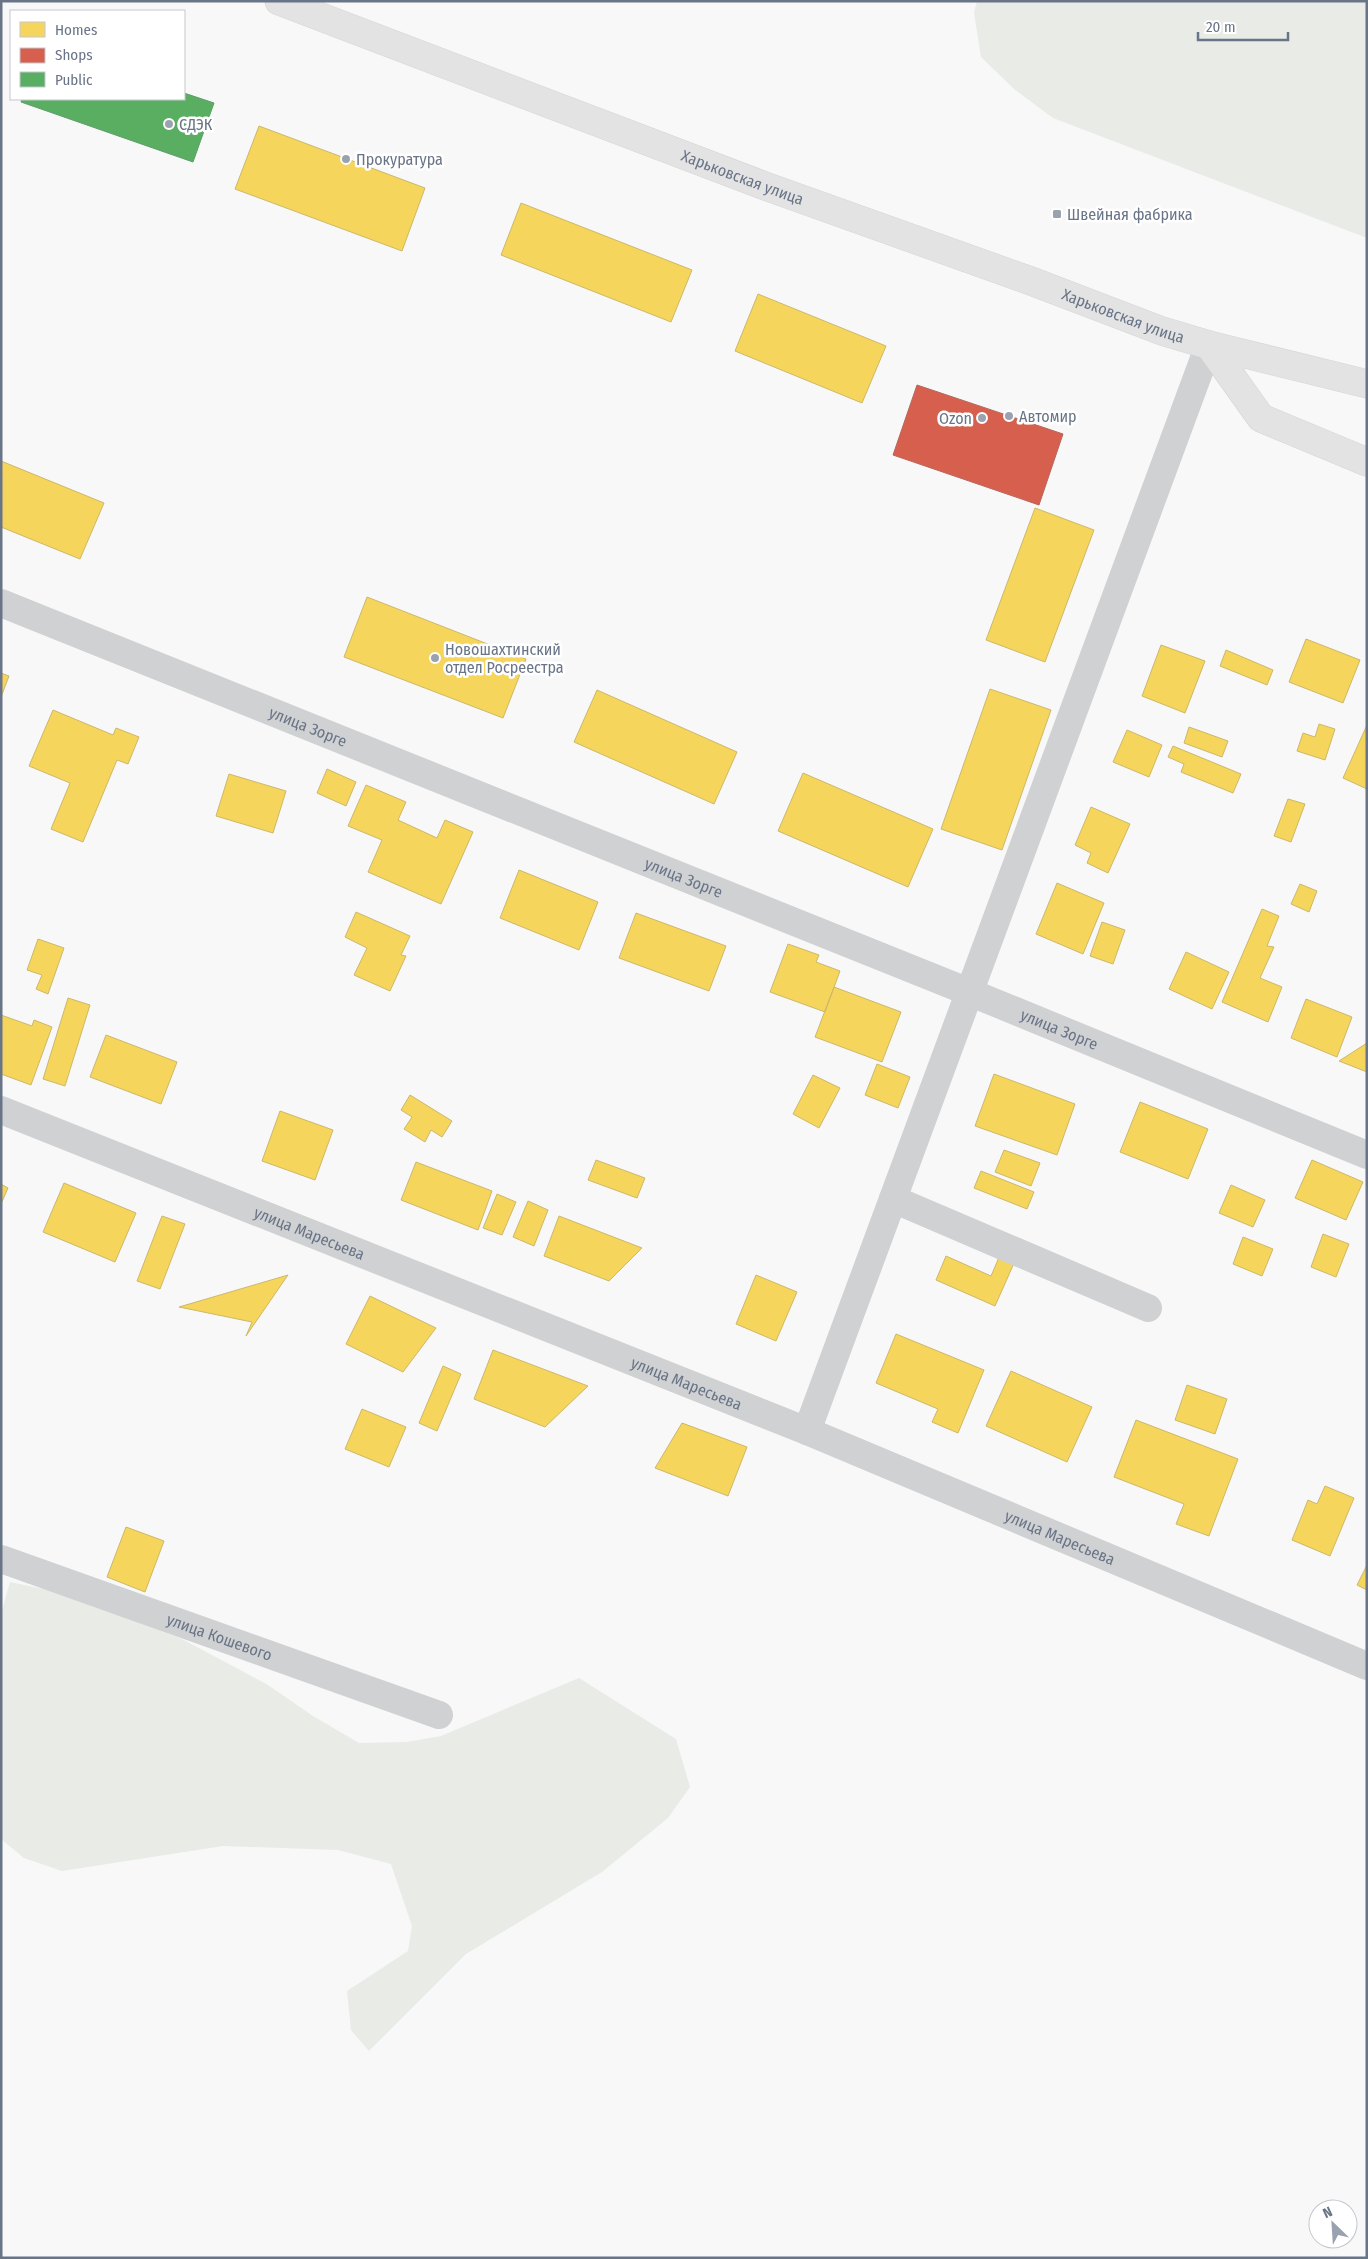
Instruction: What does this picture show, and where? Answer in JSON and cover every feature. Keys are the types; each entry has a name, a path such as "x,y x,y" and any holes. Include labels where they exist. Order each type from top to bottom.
{"main road":[{"name":"Харьковская улица","path":"279,1 765,186 1031,281 1162,331 1209,345 1367,384"},
{"path":"1209,345 1261,418 1367,462"}],"street":[{"path":"807,1431 1209,345"},
{"name":"улица Зорге","path":"1,603 969,992 1367,1155"},
{"name":"улица Маресьева","path":"1,1110 807,1431 1367,1666"},
{"path":"893,1199 1148,1308"},
{"name":"улица Кошевого","path":"1,1559 439,1715"}],"shaded area":[{"path":"977,1 1367,1 1367,238 1053,118 1014,89 981,57 974,13"},
{"path":"10,1582 63,1593 182,1639 268,1685 313,1716 359,1743 407,1742 441,1736 579,1678 676,1739 690,1787 668,1818 602,1872 466,1954 369,2051 351,2030 347,1991 408,1951 412,1926 391,1864 338,1850 223,1846 62,1871 24,1858 1,1839 1,1614"}],"building: Homes":[{"path":"259,126 425,188 402,251 235,189"},
{"path":"521,203 692,270 671,322 501,255"},
{"path":"758,294 886,346 862,403 735,351"},
{"path":"1,461 104,503 80,559 1,527"},
{"path":"1035,508 1094,530 1045,662 986,640"},
{"name":"Новошахтинский отдел Росреестра","path":"367,597 526,659 503,718 344,657"},
{"path":"1306,639 1360,660 1343,703 1289,682"},
{"path":"1161,645 1205,661 1185,713 1142,696"},
{"path":"1226,650 1273,670 1267,685 1220,666"},
{"path":"1,673 9,676 1,697"},
{"path":"990,689 1051,710 1002,850 941,829"},
{"path":"597,690 737,752 714,804 574,742"},
{"path":"53,710 113,735 116,728 139,737 128,764 117,760 83,842 51,829 70,783 29,766"},
{"path":"1319,724 1335,729 1325,760 1297,751 1303,733 1315,737"},
{"path":"1367,725 1367,789 1343,778"},
{"path":"1189,727 1228,741 1222,757 1184,743"},
{"path":"1127,730 1162,745 1149,777 1113,762"},
{"path":"1173,746 1241,774 1233,793 1181,772 1184,764 1168,757"},
{"path":"327,769 356,782 346,806 317,793"},
{"path":"803,773 933,829 908,887 778,831"},
{"path":"229,774 286,791 273,833 216,816"},
{"path":"366,785 406,802 398,820 437,838 445,820 473,832 441,904 368,872 382,840 348,826"},
{"path":"1288,799 1305,804 1291,842 1274,836"},
{"path":"1091,807 1130,824 1108,873 1087,863 1091,853 1075,845"},
{"path":"519,870 598,902 579,950 500,918"},
{"path":"1057,883 1104,903 1083,954 1036,934"},
{"path":"1300,884 1317,891 1309,912 1291,904"},
{"path":"1262,909 1279,916 1267,946 1274,947 1260,978 1282,987 1268,1022 1222,1002"},
{"path":"356,912 410,936 401,955 406,956 390,991 354,975 367,948 345,937"},
{"path":"636,913 726,946 709,991 619,958"},
{"path":"1102,922 1125,930 1113,964 1090,956"},
{"path":"38,939 64,948 48,994 36,989 42,975 27,970"},
{"path":"788,944 819,955 816,962 840,971 825,1012 770,992"},
{"path":"1186,952 1229,972 1212,1009 1169,989"},
{"path":"834,987 901,1012 882,1062 815,1037"},
{"path":"68,998 90,1005 65,1086 43,1079"},
{"path":"1306,999 1352,1017 1337,1057 1291,1038"},
{"path":"1,1015 32,1026 34,1020 52,1027 31,1085 1,1074"},
{"path":"106,1035 177,1062 161,1104 90,1077"},
{"path":"1367,1043 1367,1072 1339,1061"},
{"path":"877,1064 910,1077 898,1108 865,1095"},
{"path":"994,1074 1075,1104 1057,1155 975,1126"},
{"path":"813,1075 840,1088 819,1128 793,1114"},
{"path":"410,1095 452,1121 442,1137 431,1130 425,1142 404,1129 412,1117 401,1110"},
{"path":"1140,1102 1208,1129 1188,1179 1120,1152"},
{"path":"280,1111 333,1130 315,1180 262,1161"},
{"path":"1004,1150 1040,1163 1031,1186 995,1172"},
{"path":"596,1160 645,1178 637,1198 588,1180"},
{"path":"1312,1160 1363,1182 1346,1220 1295,1198"},
{"path":"416,1162 492,1191 478,1230 401,1200"},
{"path":"981,1171 1034,1192 1027,1209 974,1188"},
{"path":"64,1183 136,1213 115,1262 43,1232"},
{"path":"1,1184 8,1188 1,1204"},
{"path":"1231,1185 1265,1200 1253,1227 1219,1213"},
{"path":"497,1194 516,1202 502,1235 483,1228"},
{"path":"528,1201 548,1210 534,1246 513,1237"},
{"path":"162,1216 185,1224 160,1289 137,1281"},
{"path":"559,1216 642,1248 609,1281 544,1256"},
{"path":"1323,1234 1349,1244 1336,1277 1311,1267"},
{"path":"1243,1237 1273,1249 1262,1276 1233,1264"},
{"path":"1000,1255 1015,1261 995,1306 936,1280 946,1256 991,1276"},
{"path":"288,1275 246,1336 252,1322 179,1307"},
{"path":"756,1275 797,1292 776,1341 736,1324"},
{"path":"370,1296 436,1328 403,1372 346,1344"},
{"path":"896,1334 984,1370 958,1433 932,1422 938,1409 876,1383"},
{"path":"493,1350 588,1386 545,1427 474,1399"},
{"path":"443,1366 461,1374 437,1431 419,1423"},
{"path":"1011,1371 1092,1407 1067,1462 986,1426"},
{"path":"1187,1385 1227,1399 1215,1434 1175,1420"},
{"path":"362,1409 406,1427 389,1467 345,1449"},
{"path":"1136,1420 1238,1459 1209,1536 1176,1524 1184,1504 1114,1477"},
{"path":"682,1423 747,1447 728,1496 655,1468"},
{"path":"1325,1486 1354,1498 1330,1556 1292,1540 1308,1500 1317,1504"},
{"path":"126,1527 164,1541 145,1592 107,1577"},
{"path":"1367,1565 1367,1590 1357,1585"}],"building: Shops":[{"path":"917,385 1063,434 1039,505 893,455"}],"building: Public":[{"path":"185,93 214,103 193,162 21,102 22,100 185,100"}],"place":[{"name":"СДЭК","path":"169,124"},
{"name":"Прокуратура","path":"346,159"},
{"name":"Швейная фабрика","path":"1057,214"},
{"name":"Автомир","path":"1009,416"},
{"name":"Ozon","path":"982,418"},
{"name":"Новошахтинский отдел Росреестра","path":"435,658"}]}
